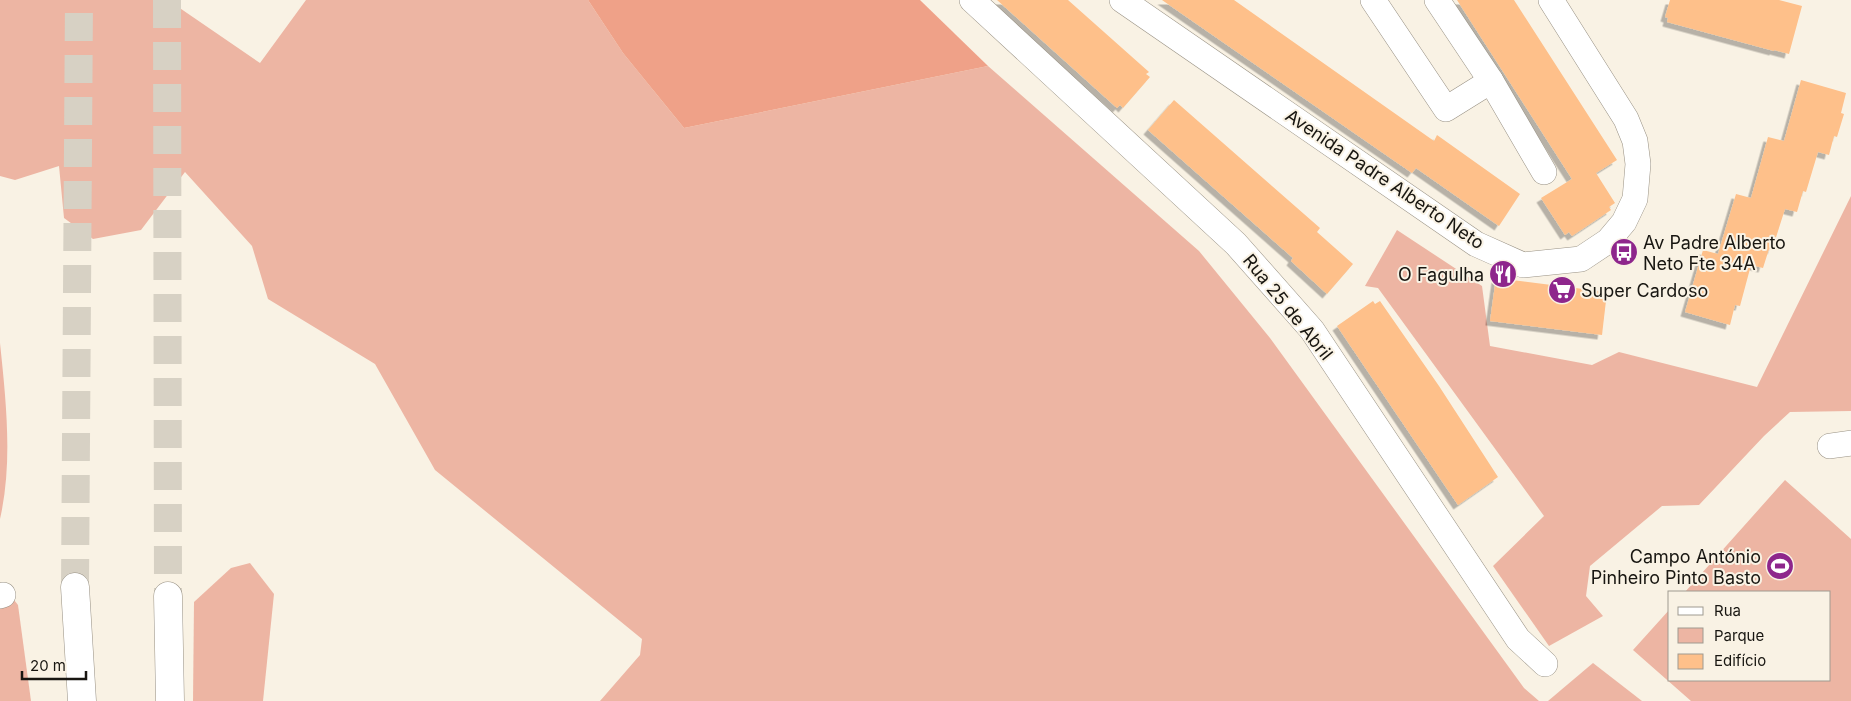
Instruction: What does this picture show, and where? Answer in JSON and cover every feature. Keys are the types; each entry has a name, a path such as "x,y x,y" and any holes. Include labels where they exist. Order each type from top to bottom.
{"highway":[{"path":"75,587 82,701"},
{"path":"168,596 170,701"}],"street":[{"name":"Rua 25 de Abril","path":"972,0 1236,244 1306,323 1518,639 1545,664"},
{"name":"Avenida Padre Alberto Neto","path":"1122,0 1476,244 1523,265 1581,259 1608,241 1624,222 1635,199 1638,164 1635,141 1626,119 1556,2"},
{"path":"1373,0 1446,109 1491,81"},
{"path":"1437,0 1491,81 1544,172"}],"green space":[{"path":"0,0 168,0 260,63 306,0 588,0 623,53 684,128 988,66 1199,251 1270,338 1524,688 1539,701 600,701 640,655 642,639 435,470 375,364 268,299 252,246 185,172 141,230 93,239 64,218 59,166 15,180 0,176"},
{"path":"1851,196 1851,411 1790,412 1764,436 1699,505 1662,506 1590,566 1586,596 1603,616 1549,646 1493,566 1544,516 1378,288 1365,286 1397,230 1482,286 1490,346 1592,365 1619,352 1757,387"},
{"path":"0,343 6,409 7,454 4,497 0,519"},
{"name":"Campo António Pinheiro Pinto Basto","path":"1785,480 1851,539 1851,701 1691,701 1668,681 1831,681 1831,591 1686,591"},
{"path":"250,563 274,594 263,701 193,701 194,602 231,568"},
{"path":"0,582 18,605 31,701 0,701"},
{"name":"Campo António Pinheiro Pinto Basto","path":"1668,611 1668,681 1633,650"},
{"path":"1593,663 1642,701 1548,701"}],"shaded area":[{"path":"588,0 920,0 988,66 684,128 623,53"}],"building":[{"path":"997,0 1068,0 1149,72 1146,74 1150,77 1123,108 1120,105 1117,108"},
{"path":"1162,0 1234,0 1434,141 1437,135 1520,194 1499,226 1416,168 1412,173"},
{"path":"1457,0 1514,0 1617,160 1596,173 1615,203 1609,207 1611,210 1572,236 1569,232 1565,235 1541,198 1572,179"},
{"path":"1670,0 1779,0 1802,6 1789,54 1667,22 1668,18 1665,17"},
{"path":"1801,80 1846,93 1841,113 1844,114 1837,137 1834,136 1829,155 1818,152 1806,192 1803,191 1797,212 1785,209 1772,250 1769,249 1763,268 1751,265 1740,306 1735,305 1730,325 1685,312 1703,250 1718,254 1736,194 1751,198 1768,137 1784,141"},
{"path":"1174,100 1320,228 1317,232 1353,264 1327,294 1291,261 1293,258 1148,130"},
{"path":"1496,278 1607,292 1602,335 1490,321"},
{"path":"1373,301 1375,304 1380,301 1439,386 1498,477 1458,505 1337,326"}],"tunnel":[{"path":"75,587 79,0"},
{"path":"167,0 168,596"}],"place":[{"name":"Av Padre Alberto Neto Fte 34A","path":"1624,252"},
{"name":"O Fagulha","path":"1503,274"},
{"name":"Super Cardoso","path":"1562,290"},
{"name":"Campo António Pinheiro Pinto Basto","path":"1780,566"}]}
